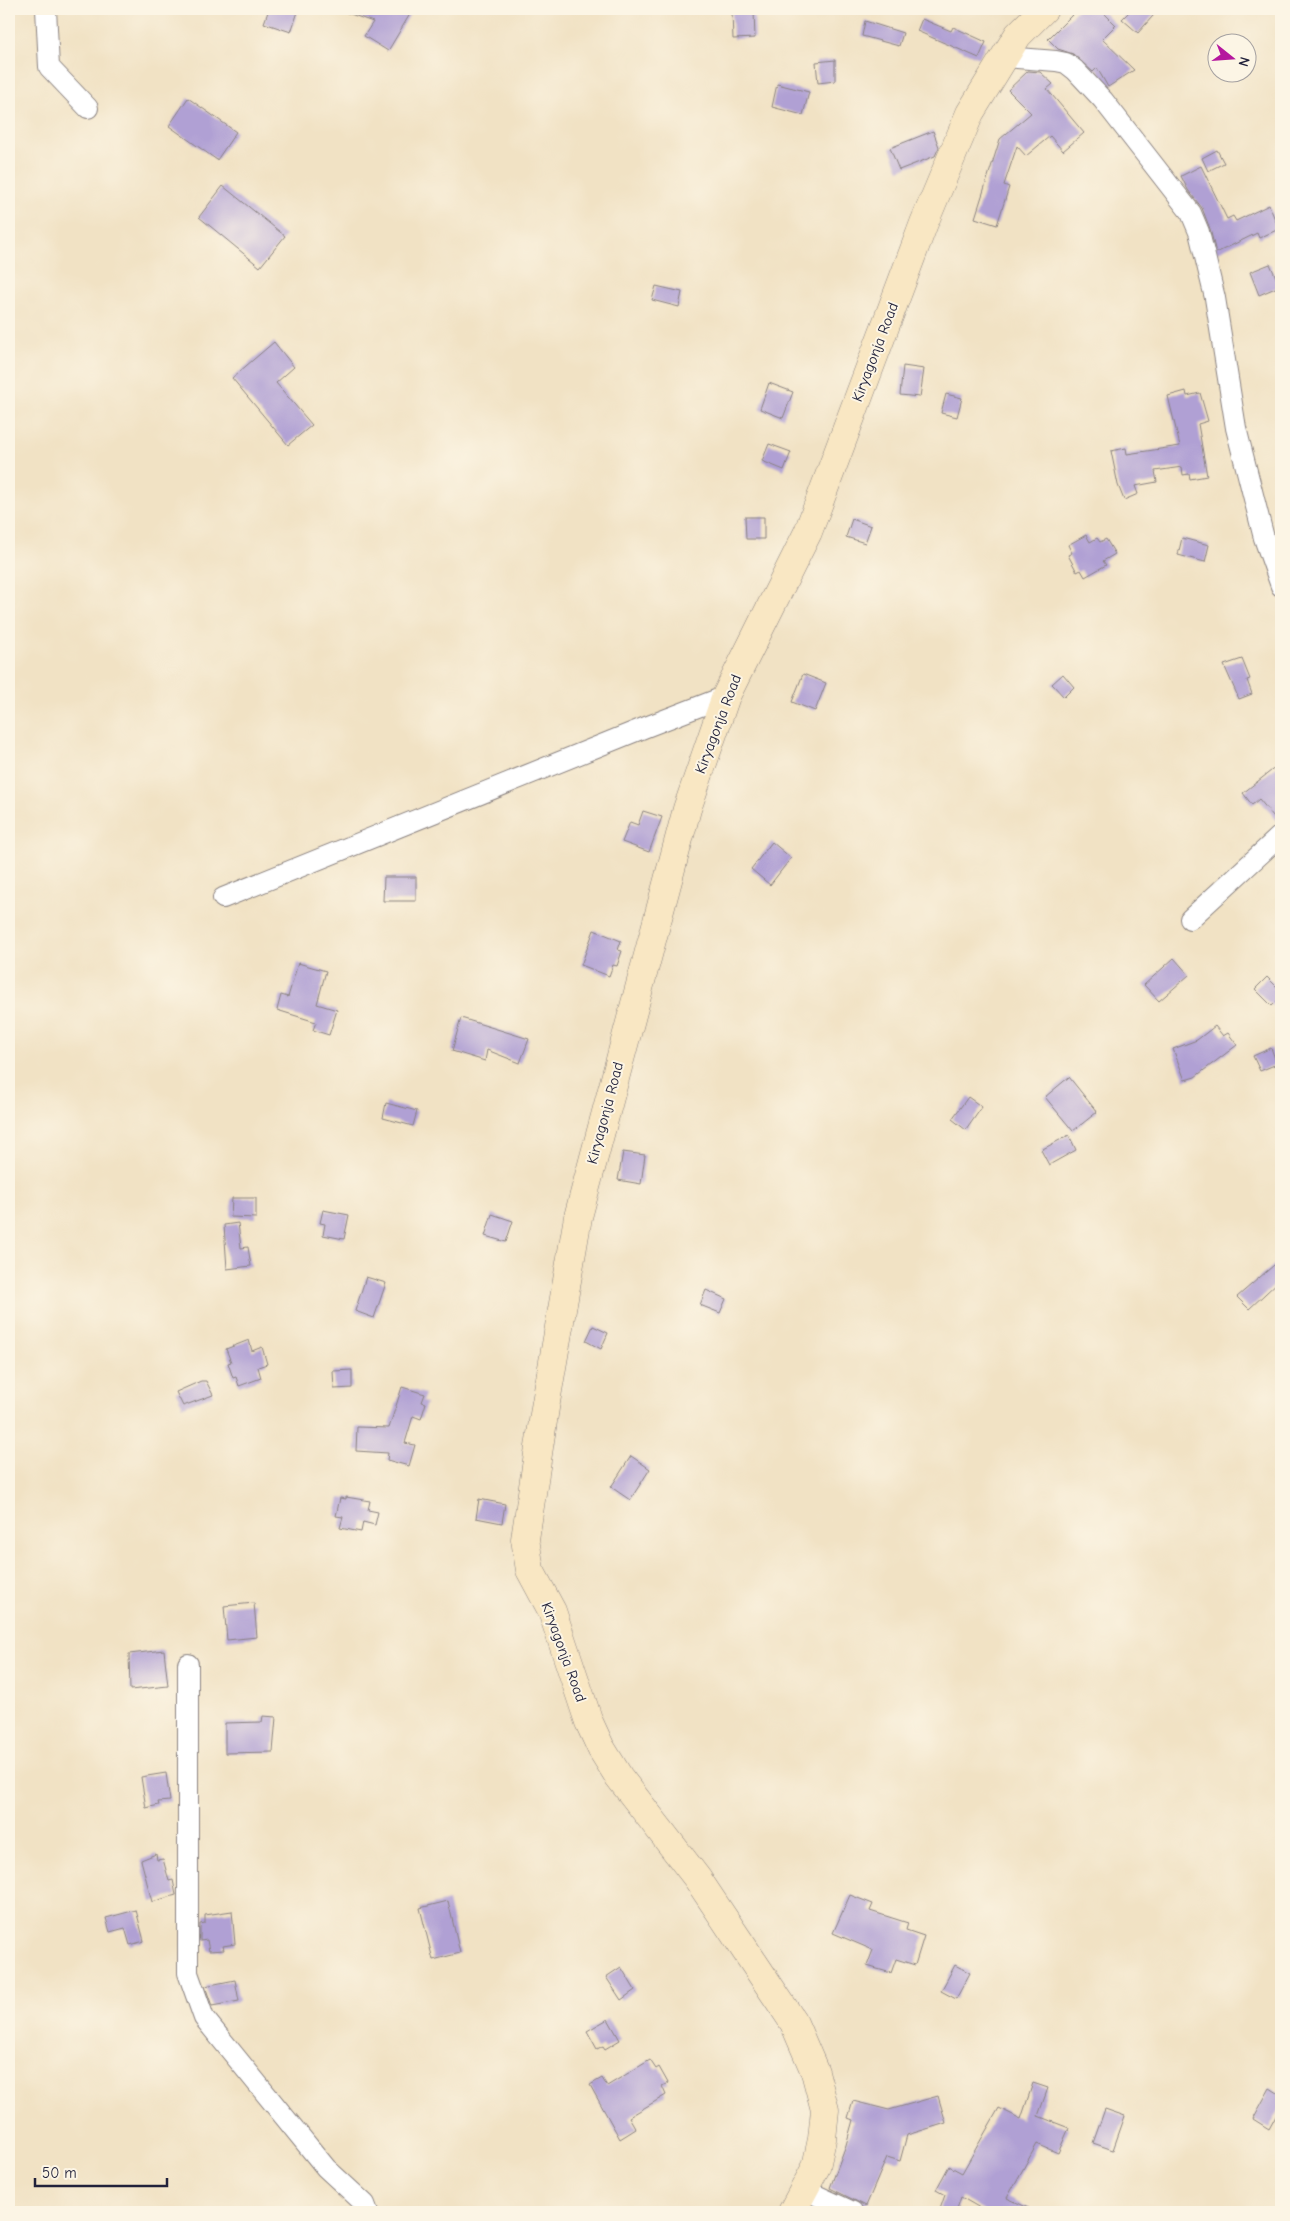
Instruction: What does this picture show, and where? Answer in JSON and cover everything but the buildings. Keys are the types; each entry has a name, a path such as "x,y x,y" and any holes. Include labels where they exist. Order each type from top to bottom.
{"street":[{"path":"46,9 49,67 88,108"},
{"name":"Kiryagonja Road","path":"798,2201 816,2167 824,2120 824,2110 815,2072 794,2023 697,1878 619,1777 600,1748 589,1722 552,1611 530,1570 525,1539 545,1408 578,1217 684,818 726,696 808,532 920,232 970,113 1018,35 1044,9"},
{"path":"1005,57 1056,61 1066,63 1075,70 1103,100 1191,213 1199,232 1215,298 1236,428 1264,538 1281,586"},
{"path":"224,898 726,696"},
{"path":"1190,919 1281,835"},
{"path":"188,1664 188,1973 204,2018 326,2168 366,2204 368,2212"},
{"path":"798,2201 853,2212"}]}
